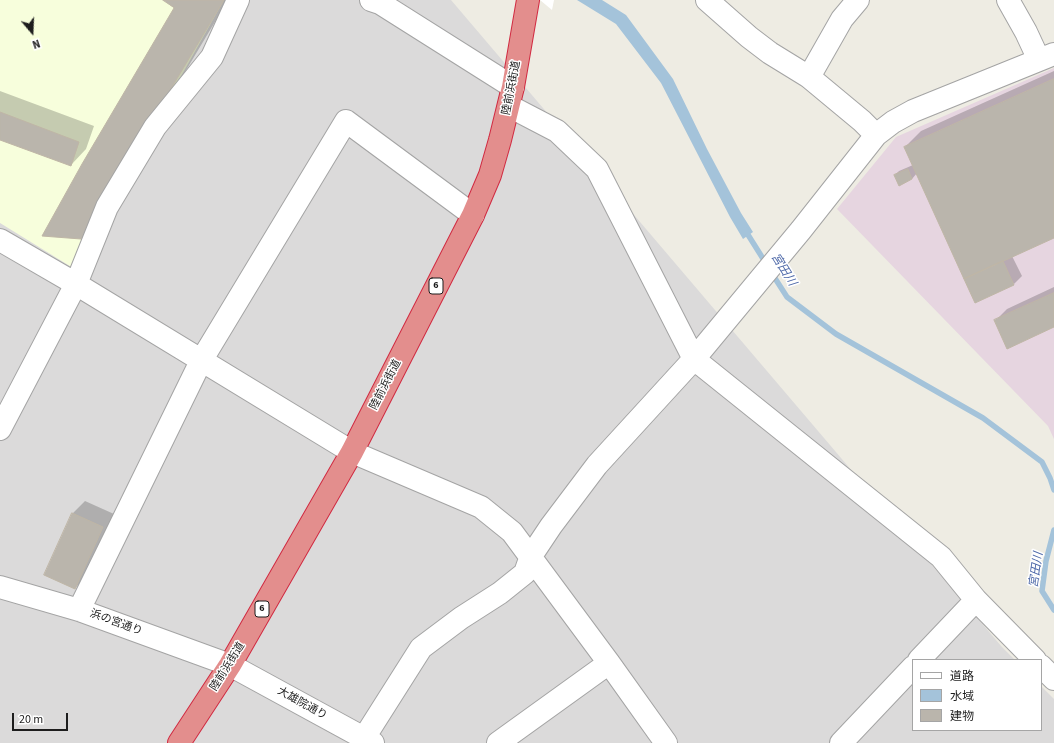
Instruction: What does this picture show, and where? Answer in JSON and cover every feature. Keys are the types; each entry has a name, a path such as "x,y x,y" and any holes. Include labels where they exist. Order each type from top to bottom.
{"highway":[{"name":"陸前浜街道","path":"179,743 230,666 352,452 473,215 490,175 511,96 528,0"}],"street":[{"path":"0,429 76,284 108,207 155,127 212,57 238,0"},
{"path":"707,0 749,37 770,53 809,78 862,121 876,135"},
{"path":"809,78 842,19 858,0"},
{"path":"368,741 421,648 461,618 500,593 525,573 530,556 597,465 694,359 801,230 876,135 893,122 913,111 1046,57 1026,32 1008,0"},
{"path":"383,3 557,131 597,170 694,359 941,557 976,600 1034,659"},
{"path":"79,610 202,361 346,121 473,215"},
{"path":"0,240 76,284 352,452 481,507 512,532 666,743"},
{"name":"浜の宮通り","path":"0,586 79,610 230,666"},
{"path":"920,659 976,600"},
{"path":"498,743 609,663"},
{"name":"大雄院通り","path":"230,666 368,741"},
{"path":"1042,667 1054,679"},
{"path":"841,743 912,668"}],"shaded area":[{"path":"0,0 451,0 1002,647 1014,659 912,659 912,731 1042,731 1042,687 1054,699 1054,743 0,743"},
{"path":"0,0 224,0 73,268 0,223"},
{"path":"1054,68 1054,439 1048,426 837,209 896,137"}],"water":[{"path":"577,0 602,0 626,15 673,79 707,149 741,213 753,232 743,239 730,217 661,83 616,24"}],"pier":[{"path":"540,0 554,0 552,10"}],"building":[{"path":"163,0 224,0 81,239 42,236 82,164 174,8"},
{"path":"1054,79 1054,238 964,279 904,147"},
{"path":"0,112 79,142 71,166 0,140"},
{"path":"908,169 912,179 899,186 894,175"},
{"path":"1003,261 1014,285 975,303 964,279"},
{"path":"1054,293 1054,327 1007,349 994,320"},
{"path":"72,513 103,527 75,589 44,575"}],"waterway":[{"name":"宮田川","path":"745,230 767,265"},
{"name":"宮田川","path":"771,272 787,297 836,334 983,418 1042,462 1054,490"},
{"name":"宮田川","path":"1054,530 1046,561 1042,591 1054,610"}]}
